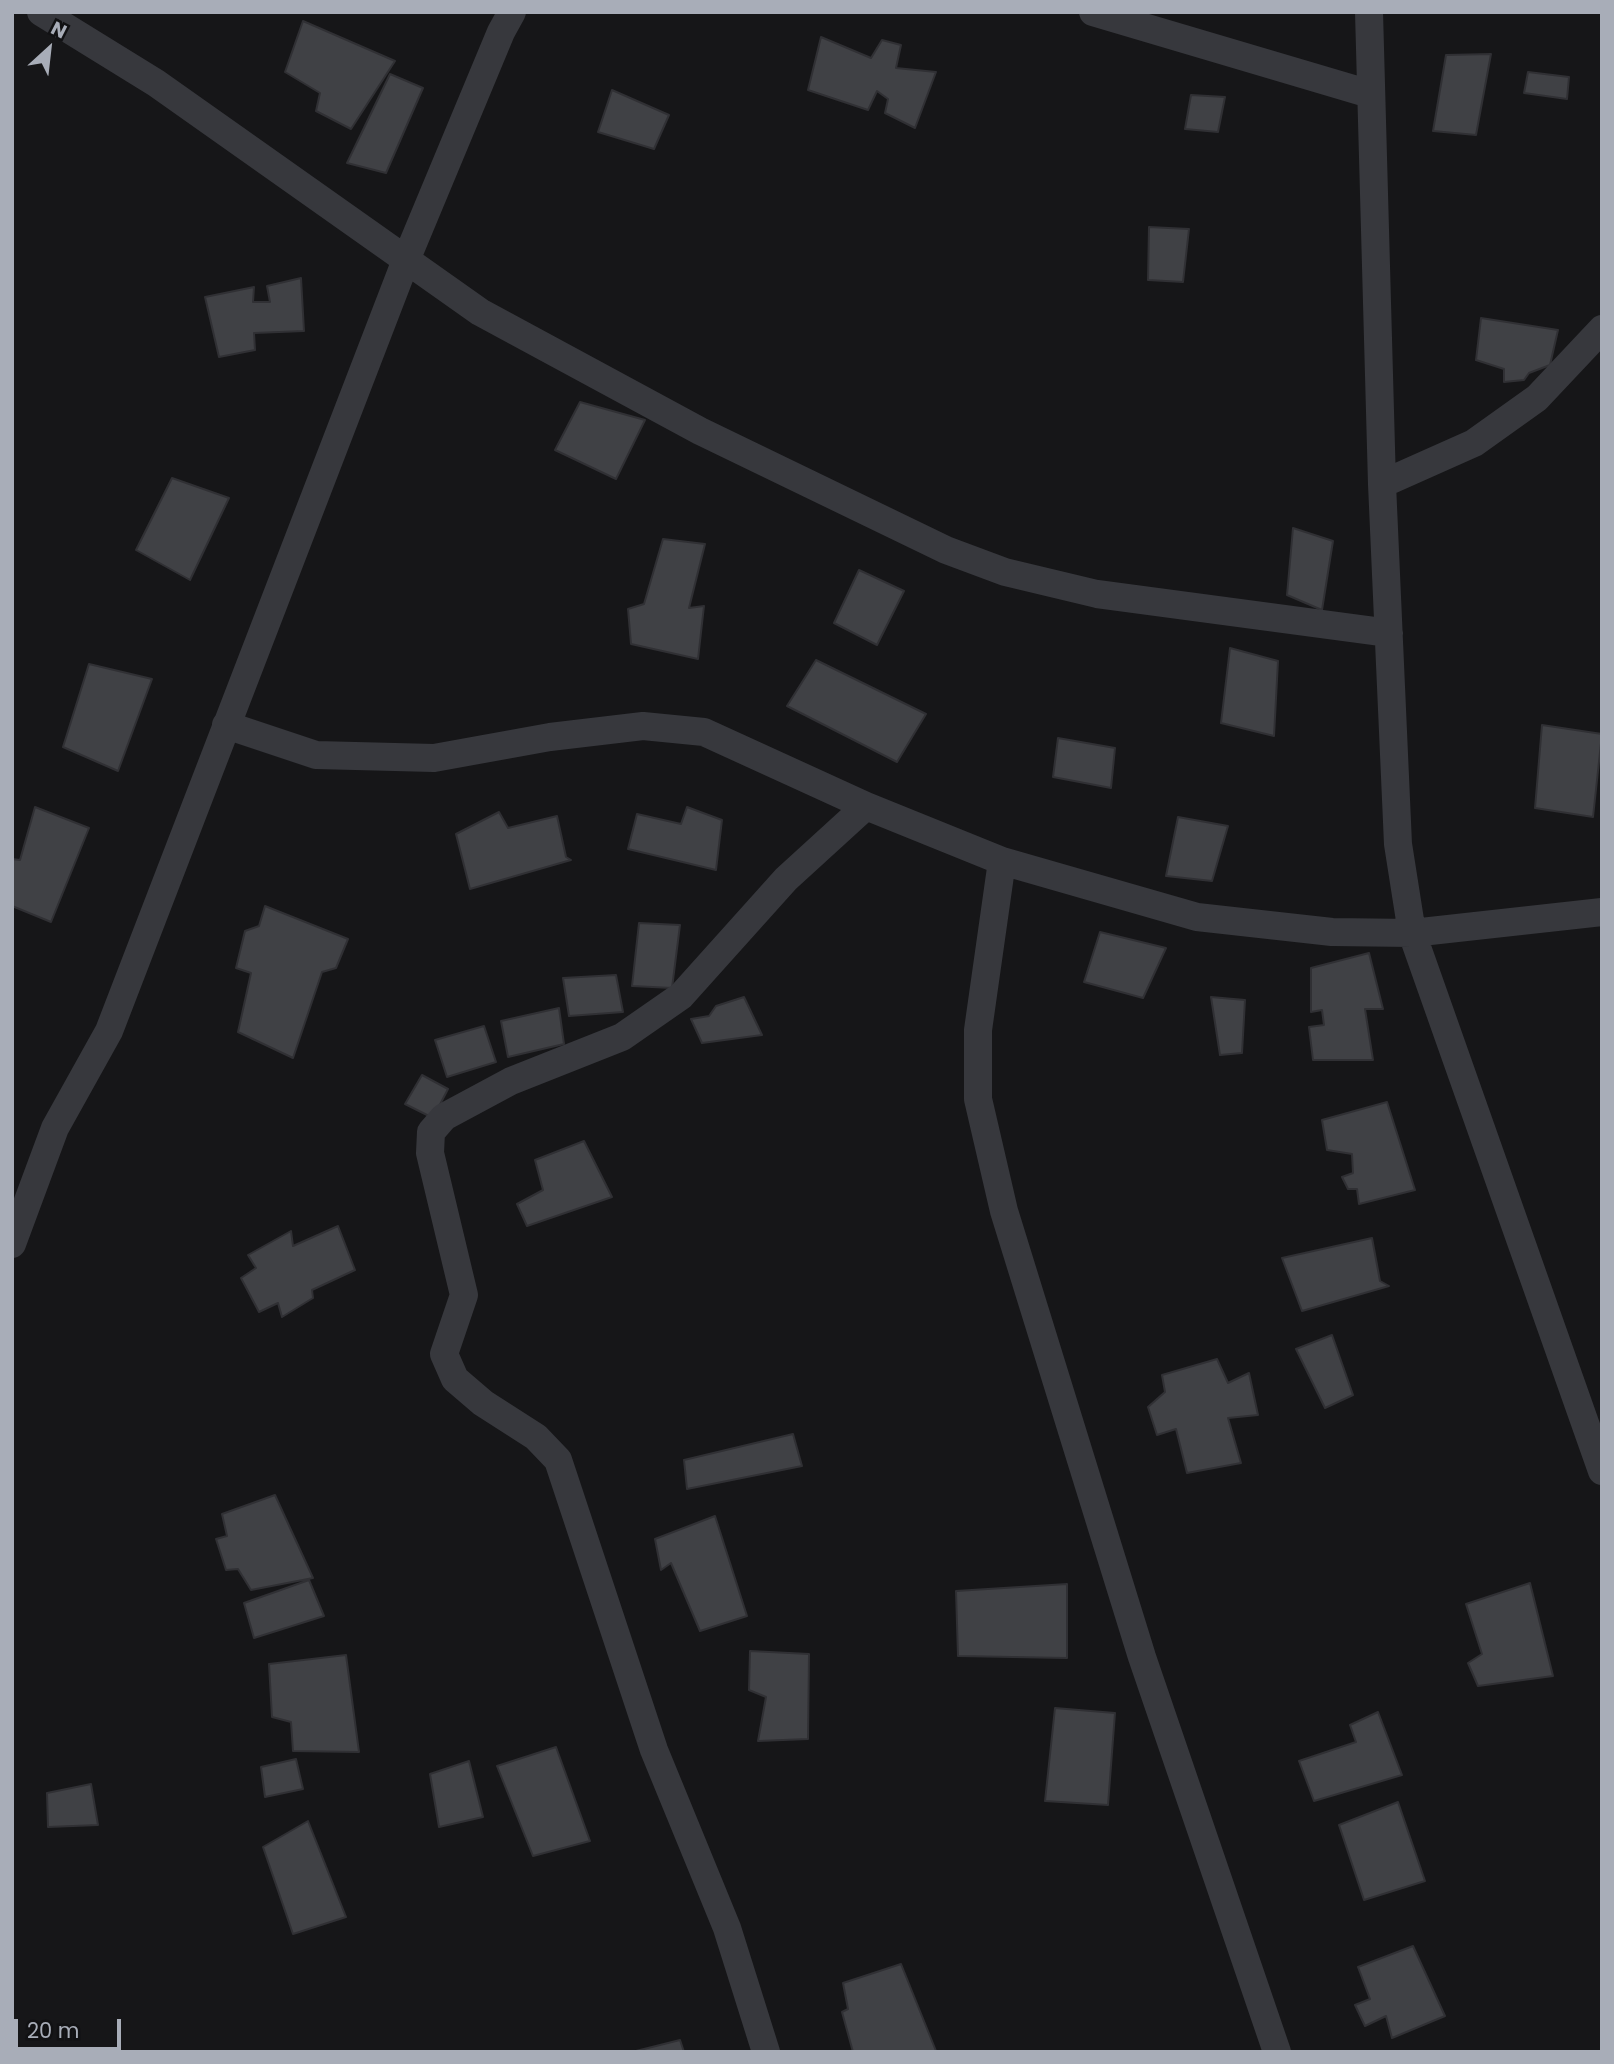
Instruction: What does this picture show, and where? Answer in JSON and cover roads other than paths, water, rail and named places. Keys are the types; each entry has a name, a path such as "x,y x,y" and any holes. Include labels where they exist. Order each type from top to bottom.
{"street":[{"path":"41,12 156,83 480,313 688,425 946,550 1005,572 1097,594 1389,633"},
{"path":"12,1244 55,1128 109,1031 406,260 501,32 512,12"},
{"path":"1093,12 1370,94"},
{"path":"1369,12 1382,484 1398,844 1412,933 1602,1471"},
{"path":"1382,484 1474,443 1537,398 1602,329"},
{"path":"226,725 316,755 434,758 550,737 643,726 704,732 866,806 1002,861 1197,917 1332,932 1412,933 1602,912"},
{"path":"766,2052 727,1928 654,1750 558,1460 536,1437 483,1404 454,1379 444,1354 450,1330 461,1311 464,1295 430,1153 431,1132 444,1117 511,1081 622,1037 681,996 786,880 866,806"},
{"path":"1002,861 978,1030 978,1099 1004,1211 1142,1657 1278,2052"}]}
